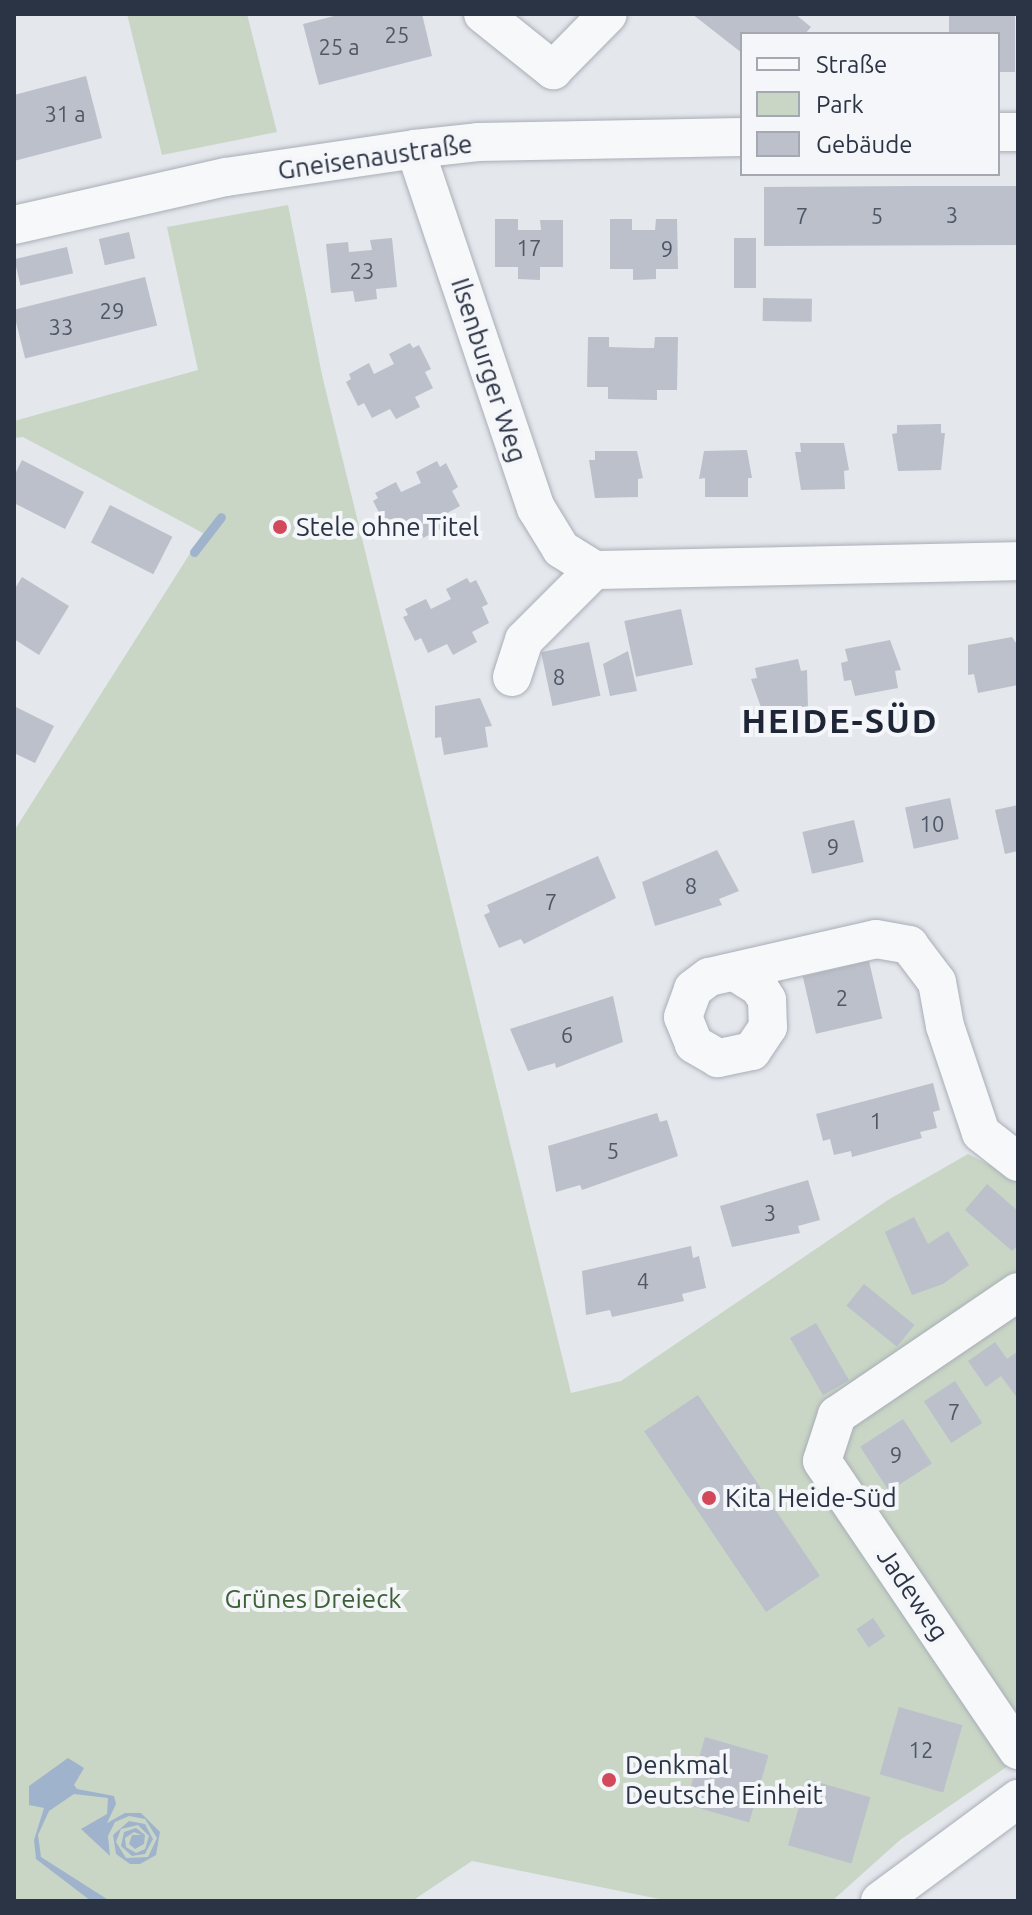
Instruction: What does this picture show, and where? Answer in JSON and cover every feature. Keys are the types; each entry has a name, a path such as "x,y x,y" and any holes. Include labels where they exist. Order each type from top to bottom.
{"street":[{"path":"483,14 553,70 608,14"},
{"name":"Gneisenaustraße","path":"14,225 226,177 415,149 478,142 740,137"},
{"name":"Ilsenburger Weg","path":"415,149 536,508 561,549 594,570"},
{"path":"512,677 524,640 594,570 1018,561"},
{"path":"738,974 876,939 909,945 937,982 945,1026 981,1133 1018,1162"},
{"name":"Jadeweg","path":"1018,1292 837,1415 822,1461 1018,1750"},
{"path":"889,1898 1018,1799"}],"green space":[{"path":"127,14 247,14 277,132 162,155"},
{"name":"Grünes Dreieck","path":"288,205 322,375 571,1393 621,1381 888,1200 968,1154 1018,1179 1018,1759 900,1840 832,1901 669,1901 472,1861 412,1901 14,1901 14,831 203,533 23,437 14,438 14,421 198,370 167,227"}],"water":[{"path":"68,1758 84,1768 74,1785 77,1789 114,1796 116,1804 107,1823 125,1813 141,1813 160,1832 156,1855 140,1864 130,1864 116,1854 113,1835 129,1821 145,1824 153,1839 145,1854 132,1856 121,1846 124,1832 136,1828 145,1835 144,1844 135,1849 129,1844 132,1835 141,1835 134,1832 125,1838 126,1847 136,1853 145,1849 149,1836 138,1825 121,1829 116,1842 126,1858 148,1857 157,1838 145,1819 129,1816 115,1822 108,1836 110,1856 81,1829 107,1814 108,1798 74,1794 49,1811 38,1835 41,1857 110,1901 91,1901 36,1859 34,1840 44,1808 29,1805 29,1786"}],"building":[{"path":"342,14 422,14 432,56 319,85 303,24"},
{"path":"692,14 795,14 811,27 807,32 740,32 740,51"},
{"path":"949,14 1015,14 1015,72 1000,72 1000,32 949,32"},
{"path":"86,76 102,138 14,161 14,95"},
{"path":"1018,186 1018,245 764,246 764,187"},
{"path":"495,219 518,219 518,230 541,230 540,220 563,220 563,267 540,267 540,280 518,279 518,267 495,267"},
{"path":"610,219 632,219 632,230 655,230 656,219 677,219 678,269 656,269 656,279 633,280 633,269 610,269"},
{"path":"129,232 135,258 105,265 99,239"},
{"path":"392,238 397,287 376,289 377,299 355,302 353,291 331,293 326,244 348,242 349,252 372,250 370,240"},
{"path":"734,238 756,238 756,288 734,288"},
{"path":"67,247 73,273 20,285 14,259"},
{"path":"145,277 157,326 25,358 14,310"},
{"path":"763,298 812,299 812,322 763,321"},
{"path":"588,337 609,337 609,347 654,348 655,337 678,337 677,390 657,390 657,400 608,399 608,387 587,387"},
{"path":"410,343 413,348 419,345 431,369 425,372 433,388 415,397 420,407 396,419 390,409 372,418 364,403 358,406 346,382 351,379 349,374 369,363 374,374 394,364 389,354"},
{"path":"941,424 941,433 945,433 941,470 898,471 892,434 897,433 897,425"},
{"path":"800,443 844,443 849,470 844,471 845,489 801,490 795,452 801,452"},
{"path":"747,450 752,478 748,478 748,497 705,497 705,478 699,479 704,451"},
{"path":"595,451 637,451 643,478 638,479 638,497 595,498 589,460 595,460"},
{"path":"22,460 84,492 65,529 14,503 14,476"},
{"path":"437,461 440,467 446,463 458,487 452,491 460,506 442,516 447,526 423,538 417,527 399,537 391,521 385,524 373,501 378,498 375,493 396,482 401,492 421,483 416,472"},
{"path":"110,505 172,537 153,574 91,542"},
{"path":"22,577 69,606 39,655 14,639 14,590"},
{"path":"467,578 470,583 476,580 488,604 482,607 489,623 472,632 477,642 453,655 447,644 428,653 421,638 415,641 403,617 408,615 405,609 426,599 431,609 451,599 446,589"},
{"path":"681,609 693,665 636,677 624,621"},
{"path":"1012,637 1018,646 1018,685 978,693 974,674 968,675 968,645"},
{"path":"890,640 901,670 895,671 898,688 855,696 851,680 844,681 841,663 848,661 845,649"},
{"path":"589,642 600,696 553,706 541,652"},
{"path":"628,651 637,691 610,696 603,664"},
{"path":"798,659 801,671 807,670 808,708 764,716 751,679 757,678 755,668"},
{"path":"480,698 492,726 485,727 488,747 444,755 441,737 435,738 435,706"},
{"path":"14,706 54,726 35,763 14,753"},
{"path":"950,798 959,839 914,849 905,808"},
{"path":"1018,805 1018,851 1005,854 995,810"},
{"path":"854,820 864,862 812,874 802,832"},
{"path":"717,850 739,891 719,899 722,905 655,926 642,882"},
{"path":"598,856 616,898 524,944 521,939 499,948 484,915 490,912 487,905"},
{"path":"869,961 882,1018 816,1034 803,976"},
{"path":"613,996 623,1042 556,1068 555,1063 528,1071 510,1029"},
{"path":"933,1083 940,1110 933,1112 937,1128 920,1132 922,1138 852,1157 851,1151 834,1155 830,1139 823,1141 816,1114"},
{"path":"657,1113 660,1122 667,1120 678,1156 582,1190 580,1185 556,1192 548,1146"},
{"path":"808,1180 820,1220 798,1226 800,1233 732,1247 720,1206"},
{"path":"987,1184 1018,1211 1018,1245 1012,1251 965,1210"},
{"path":"914,1217 928,1244 948,1231 969,1265 943,1284 912,1295 885,1232"},
{"path":"691,1246 693,1258 699,1256 706,1288 682,1294 684,1301 612,1317 610,1310 586,1315 582,1271"},
{"path":"864,1284 915,1325 897,1347 846,1306"},
{"path":"816,1323 849,1380 823,1395 790,1338"},
{"path":"995,1342 1007,1359 1018,1351 1018,1399 1001,1376 986,1387 968,1361"},
{"path":"955,1381 982,1423 951,1443 924,1401"},
{"path":"698,1395 820,1576 766,1612 644,1431"},
{"path":"903,1419 932,1463 889,1491 860,1447"},
{"path":"873,1618 885,1636 869,1647 856,1629"},
{"path":"899,1707 962,1725 943,1792 880,1774"},
{"path":"705,1737 768,1755 749,1822 686,1804"},
{"path":"807,1779 870,1797 851,1864 788,1845"}],"waterway":[{"path":"194,552 221,517"}],"place":[{"name":"Stele ohne Titel","path":"280,527"},
{"name":"Kita Heide-Süd","path":"709,1498"},
{"name":"Denkmal Deutsche Einheit","path":"609,1780"}],"district":[{"name":"HEIDE-SÜD","path":"840,721"}]}
